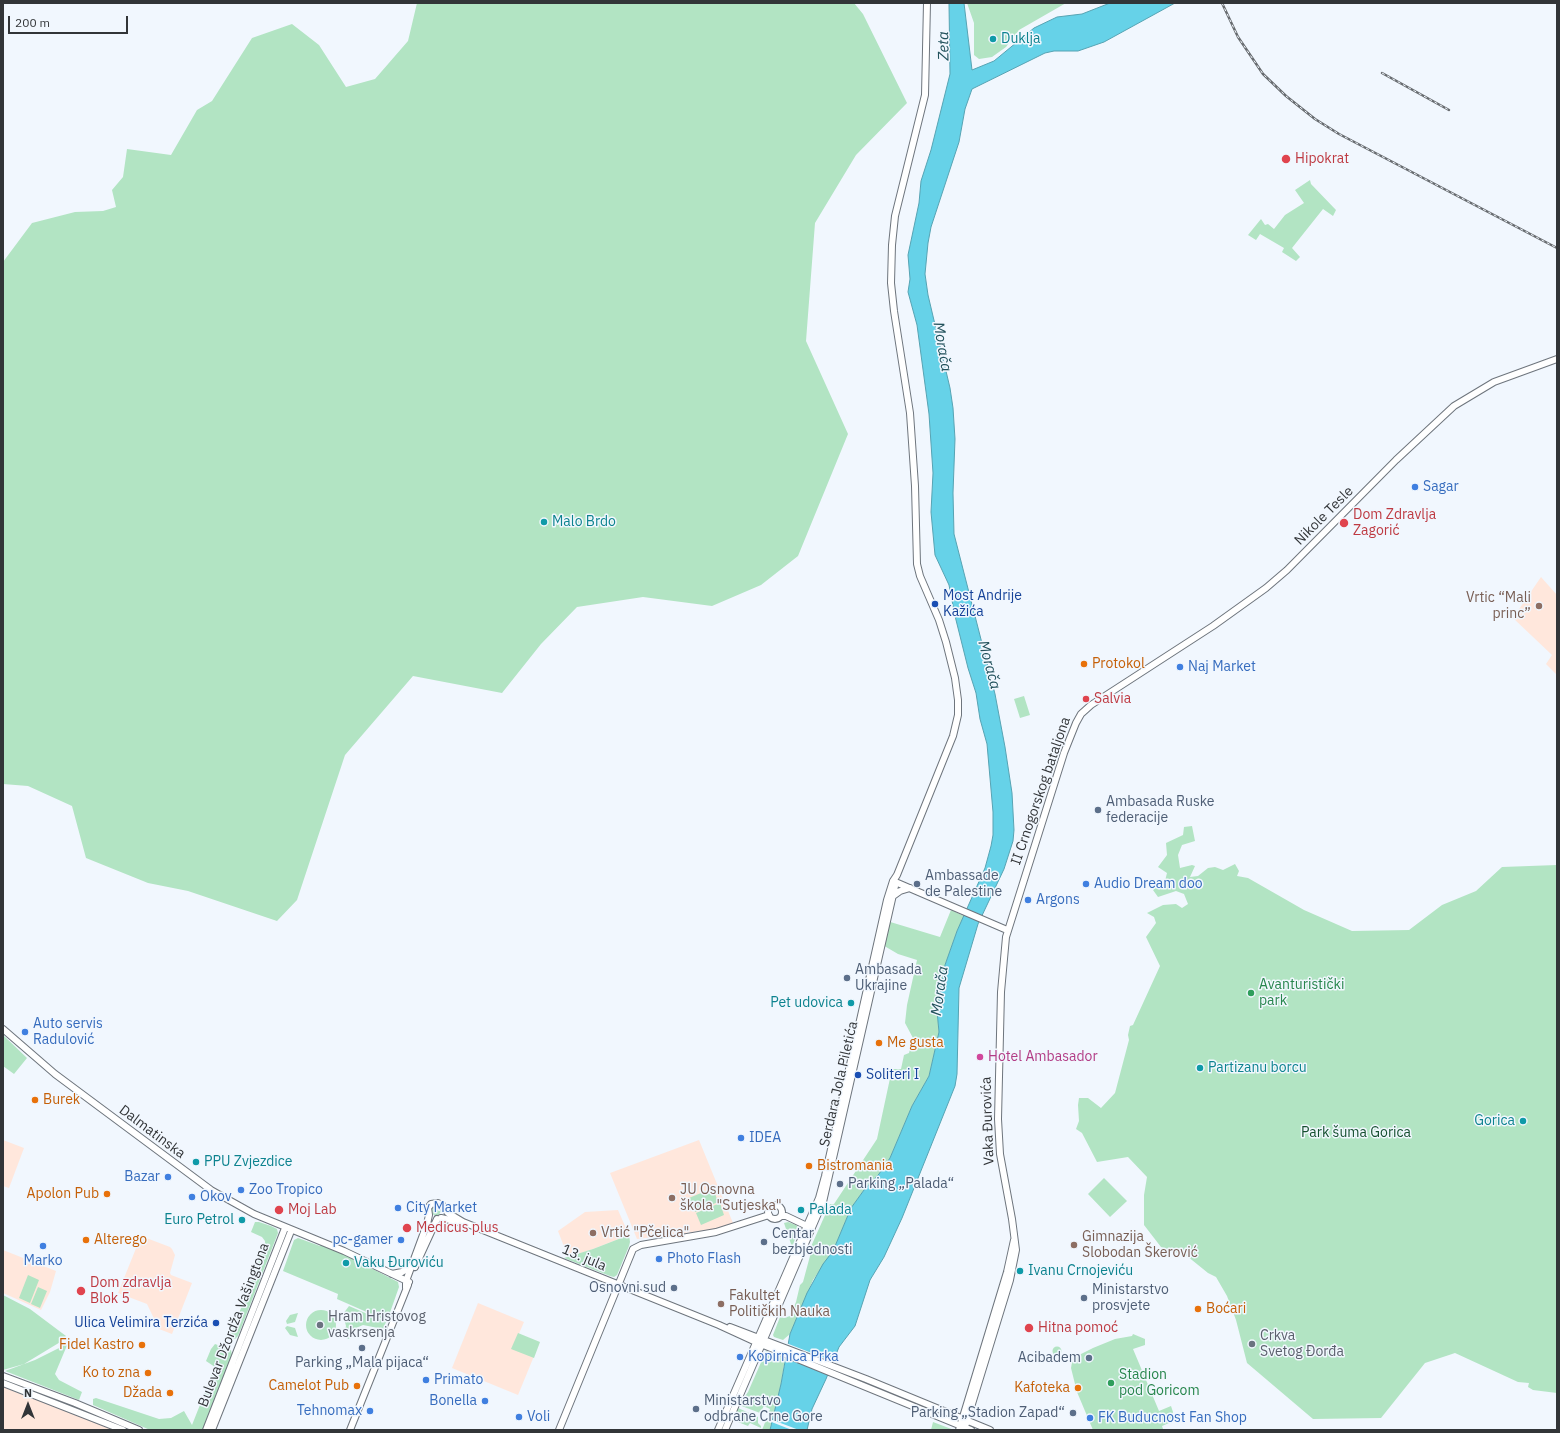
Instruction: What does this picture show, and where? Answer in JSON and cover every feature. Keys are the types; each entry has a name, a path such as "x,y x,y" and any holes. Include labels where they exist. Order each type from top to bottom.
{"main road":[{"name":"Serdara Jola Piletića","path":"810,1227 825,1176 865,994 895,879 953,736 958,709 956,678 946,642 939,620 920,576 916,561 915,488 910,413 891,283 891,252 895,216 925,95 927,3"},
{"name":"Nikole Tesle","path":"1107,695 1213,626 1266,588 1287,570 1400,456 1454,406 1494,382 1557,359"},
{"name":"II Crnogorskog bataljona","path":"1007,930 1074,727 1084,711 1107,695"},
{"path":"895,879 910,888 997,927 1007,930"},
{"path":"890,898 899,892 910,888"},
{"name":"Serdara Jola Piletića","path":"760,1341 827,1190 890,898"},
{"name":"Vaka Đurovića","path":"964,1426 1007,1272 1014,1239 1012,1219 1000,1154 998,1119 1001,992 1007,930"},
{"name":"Dalmatinska","path":"3,1029 55,1074 211,1190 254,1214 344,1251 407,1283"},
{"path":"407,1283 429,1215 428,1208 433,1203 440,1204 444,1210 463,1222"},
{"path":"769,1215 770,1208 777,1206 782,1209 781,1216"},
{"path":"350,1430 407,1283 432,1227 444,1214 444,1210"},
{"path":"429,1215 432,1218 463,1222"},
{"path":"769,1215 770,1217 776,1219 781,1216 786,1216 810,1227"},
{"path":"559,1430 627,1260 632,1251 637,1246 716,1232 769,1215"},
{"name":"13. jula","path":"463,1222 617,1285 865,1382 964,1426 990,1430"},
{"name":"Bulevar Džordža Vašingtona","path":"206,1430 288,1229"},
{"name":"Bulevar Džordža Vašingtona","path":"212,1430 288,1229"},
{"path":"389,1274 401,1273 412,1265"},
{"path":"718,1430 760,1341"},
{"path":"725,1430 760,1341"},
{"path":"3,1376 75,1403 140,1430"},
{"path":"3,1383 123,1430"}],"shaded area":[{"name":"Vrtic “Mali princ”","path":"1541,577 1557,595 1557,675 1546,664 1552,655 1513,618"},
{"path":"3,1140 24,1148 9,1188 3,1186"},
{"name":"JU Osnovna škola \"Sutjeska\"","path":"699,1140 733,1223 723,1228 637,1239 610,1173"},
{"name":"Vrtić \"Pčelica\"","path":"618,1210 629,1235 568,1257 558,1231 585,1212"},
{"path":"141,1236 170,1247 175,1255 170,1273 171,1275 192,1283 172,1334 159,1329 147,1304 118,1293"},
{"path":"3,1250 56,1271 50,1292 41,1310 3,1293"},
{"path":"478,1303 524,1322 518,1336 539,1344 518,1395 452,1368"},
{"path":"3,1387 76,1415 113,1430 3,1430"}],"green space":[{"path":"417,3 854,3 863,14 907,103 856,155 815,223 806,341 848,434 798,556 761,585 712,606 643,597 577,607 541,644 502,693 413,676 345,755 297,900 277,921 188,891 148,883 86,858 72,806 28,786 3,784 3,262 32,223 75,212 103,211 116,207 112,190 123,177 127,149 171,155 197,110 212,101 252,38 292,24 319,45 346,87 375,79 408,41"},
{"name":"Duklja","path":"967,3 1066,3 1019,30 1006,47 992,57 979,59 974,55 974,23"},
{"path":"1310,180 1311,184 1336,210 1333,216 1323,209 1292,248 1300,257 1296,261 1282,252 1284,248 1260,234 1256,240 1248,235 1261,219 1265,225 1268,224 1274,229 1285,215 1304,203 1295,190"},
{"path":"1024,696 1030,715 1020,718 1014,699"},
{"name":"Park šuma Gorica","path":"1192,826 1195,841 1182,845 1178,855 1180,868 1192,865 1195,866 1190,877 1198,876 1208,868 1215,867 1223,870 1235,864 1239,871 1237,876 1248,878 1304,910 1352,931 1409,930 1442,905 1476,891 1502,867 1557,865 1557,1393 1533,1390 1528,1387 1529,1383 1518,1382 1455,1353 1425,1363 1381,1418 1313,1419 1247,1363 1236,1320 1227,1296 1216,1277 1208,1273 1187,1256 1161,1247 1144,1225 1144,1195 1147,1177 1128,1157 1097,1162 1082,1133 1076,1129 1079,1121 1079,1098 1088,1098 1101,1108 1115,1093 1129,1040 1128,1035 1130,1026 1133,1025 1160,966 1146,937 1156,923 1154,917 1147,913 1163,905 1176,904 1182,908 1188,904 1184,894 1176,891 1158,897 1153,890 1165,881 1167,873 1158,867 1167,855 1166,843 1183,835 1184,827"},
{"path":"951,910 964,916 945,965 937,1011 939,1032 929,1076 912,1106 890,1158 851,1208 833,1251 813,1280 790,1334 783,1340 774,1337 773,1335 780,1317 784,1318 790,1316 796,1302 810,1256 809,1251 830,1204 834,1204 877,1139 892,1069 901,1069 904,1055 909,1053 913,1038 905,1023 907,1005 917,960 898,954 881,944 887,921 940,937"},
{"path":"3,1035 27,1058 14,1074 3,1066"},
{"path":"1104,1178 1127,1201 1110,1217 1088,1194"},
{"path":"713,1188 718,1202 695,1212 689,1198"},
{"path":"720,1203 724,1215 701,1225 696,1213"},
{"path":"436,1206 441,1211 436,1216 431,1211"},
{"path":"255,1222 271,1226 277,1229 278,1233 238,1336 235,1339 230,1337 265,1245 265,1241 262,1237 251,1232"},
{"path":"788,1222 796,1225 799,1229 792,1247 784,1223"},
{"path":"629,1235 629,1246 617,1275 614,1277 564,1258 593,1249"},
{"path":"298,1238 320,1246 321,1244 336,1250 398,1282 399,1287 387,1321 337,1299 338,1294 283,1271 294,1240"},
{"path":"28,1275 39,1280 30,1303 19,1298"},
{"path":"38,1287 47,1291 40,1308 31,1304"},
{"path":"3,1295 30,1309 66,1336 62,1341 24,1364 3,1370"},
{"path":"349,1306 386,1322 383,1329 363,1325 356,1328 349,1339 343,1336 346,1326 343,1314"},
{"path":"321,1310 332,1314 336,1325 332,1336 321,1340 310,1336 306,1325 310,1314"},
{"path":"298,1313 295,1322 287,1324 286,1321 290,1315"},
{"path":"287,1326 295,1328 298,1337 290,1335 285,1328"},
{"path":"518,1333 540,1342 534,1358 511,1349"},
{"name":"Stadion pod Goricom","path":"1133,1334 1145,1339 1145,1345 1133,1349 1159,1411 1171,1406 1173,1412 1169,1423 1162,1426 1163,1429 1161,1430 1093,1430 1077,1392 1071,1368 1072,1362 1079,1355 1093,1348 1115,1339 1132,1336"},
{"path":"65,1342 68,1343 55,1374 59,1380 82,1392 79,1400 5,1371 35,1360 63,1346"},
{"path":"215,1344 231,1350 232,1355 203,1430 150,1430 93,1405 93,1399 96,1398 159,1419 171,1418 184,1411 192,1425 215,1367 206,1361"},
{"path":"1057,1346 1062,1351 1057,1356 1052,1351"},
{"path":"766,1351 785,1359 773,1417 768,1415 770,1409 764,1406 760,1413 739,1405 748,1392"},
{"path":"738,1408 758,1417 758,1423 761,1428 750,1423 748,1426 733,1420"},
{"path":"766,1420 771,1423 770,1430 762,1430"},
{"path":"933,1422 954,1430 931,1430"}],"water":[{"path":"949,3 964,3 972,70 994,61 1034,28 1057,17 1082,14 1110,3 1175,3 1104,42 1078,51 1054,51 1045,53 972,89 965,109 959,142 931,227 925,274 928,295 950,388 953,408 955,439 953,493 954,534 995,694 1012,793 1014,830 1013,841 1004,869 978,924 959,988 957,1074 955,1086 902,1218 884,1257 870,1280 855,1326 839,1347 812,1409 807,1430 770,1430 781,1384 790,1334 807,1293 823,1264 833,1251 851,1208 890,1158 912,1106 929,1076 939,1032 937,1011 945,965 957,931 985,868 993,835 993,812 987,744 980,719 976,693 955,616 949,585 935,555 931,512 933,473 929,414 917,325 908,292 910,279 908,255 919,203 921,181 931,150 950,74"}],"pier":[{"path":"786,1343 835,1362 830,1376 784,1357"},
{"path":"770,1419 799,1430 792,1430 769,1421"}],"railway":[{"path":"1222,3 1238,37 1263,74 1286,96 1315,119 1339,134 1557,248"},
{"path":"1382,73 1449,110"}],"place":[{"name":"Duklja","path":"993,39"},
{"name":"Hipokrat","path":"1286,159"},
{"name":"Sagar","path":"1415,487"},
{"name":"Malo Brdo","path":"544,522"},
{"name":"Dom Zdravlja Zagorić","path":"1344,523"},
{"name":"Most Andrije Kažića","path":"935,604"},
{"name":"Vrtic “Mali princ”","path":"1539,606"},
{"name":"Protokol","path":"1084,664"},
{"name":"Naj Market","path":"1180,667"},
{"name":"Salvia","path":"1086,699"},
{"name":"Ambasada Ruske federacije","path":"1098,810"},
{"name":"Ambassade de Palestine","path":"917,884"},
{"name":"Audio Dream doo","path":"1086,884"},
{"name":"Argons","path":"1028,900"},
{"name":"Ambasada Ukrajine","path":"847,978"},
{"name":"Avanturistički park","path":"1251,993"},
{"name":"Pet udovica","path":"851,1003"},
{"name":"Auto servis Radulović","path":"25,1032"},
{"name":"Me gusta","path":"879,1043"},
{"name":"Hotel Ambasador","path":"980,1057"},
{"name":"Partizanu borcu","path":"1200,1068"},
{"name":"Soliteri I","path":"858,1075"},
{"name":"Burek","path":"35,1100"},
{"name":"Gorica","path":"1523,1121"},
{"name":"IDEA","path":"741,1138"},
{"name":"PPU Zvjezdice","path":"196,1162"},
{"name":"Bistromania","path":"809,1166"},
{"name":"Bazar","path":"168,1177"},
{"name":"Parking „Palada“","path":"840,1184"},
{"name":"Zoo Tropico","path":"241,1190"},
{"name":"Apolon Pub","path":"107,1194"},
{"name":"Okov","path":"192,1197"},
{"name":"JU Osnovna škola \"Sutjeska\"","path":"672,1198"},
{"name":"City Market","path":"398,1208"},
{"name":"Moj Lab","path":"279,1210"},
{"name":"Palada","path":"801,1210"},
{"name":"Euro Petrol","path":"242,1220"},
{"name":"Medicus plus","path":"407,1228"},
{"name":"Vrtić \"Pčelica\"","path":"593,1233"},
{"name":"Alterego","path":"86,1240"},
{"name":"pc-gamer","path":"401,1240"},
{"name":"Centar bezbjednosti","path":"764,1242"},
{"name":"Gimnazija Slobodan Škerović","path":"1074,1245"},
{"name":"Marko","path":"43,1246"},
{"name":"Photo Flash","path":"659,1259"},
{"name":"Vaku Đuroviću","path":"346,1263"},
{"name":"Ivanu Crnojeviću","path":"1020,1271"},
{"name":"Osnovni sud","path":"674,1288"},
{"name":"Dom zdravlja Blok 5","path":"81,1291"},
{"name":"Ministarstvo prosvjete","path":"1084,1298"},
{"name":"Fakultet Političkih Nauka","path":"721,1304"},
{"name":"Boćari","path":"1198,1309"},
{"name":"Ulica Velimira Terzića","path":"216,1323"},
{"name":"Hram Hristovog vaskrsenja","path":"320,1325"},
{"name":"Hitna pomoć","path":"1029,1328"},
{"name":"Crkva Svetog Đorđa","path":"1252,1344"},
{"name":"Fidel Kastro","path":"142,1345"},
{"name":"Parking „Mala pijaca“","path":"362,1348"},
{"name":"Kopirnica Prka","path":"740,1357"},
{"name":"Acibadem","path":"1089,1358"},
{"name":"Ko to zna","path":"148,1373"},
{"name":"Primato","path":"426,1380"},
{"name":"Stadion pod Goricom","path":"1111,1383"},
{"name":"Camelot Pub","path":"357,1386"},
{"name":"Kafoteka","path":"1078,1388"},
{"name":"Džada","path":"170,1393"},
{"name":"Bonella","path":"485,1401"},
{"name":"Ministarstvo odbrane Crne Gore","path":"696,1409"},
{"name":"Tehnomax","path":"370,1411"},
{"name":"Parking „Stadion Zapad“","path":"1073,1413"},
{"name":"Voli","path":"519,1417"},
{"name":"FK Buducnost Fan Shop","path":"1090,1418"}],"water label":[{"name":"Zeta","path":"944,46"},
{"name":"Morača","path":"942,347"},
{"name":"Morača","path":"989,665"},
{"name":"Morača","path":"940,991"}]}
